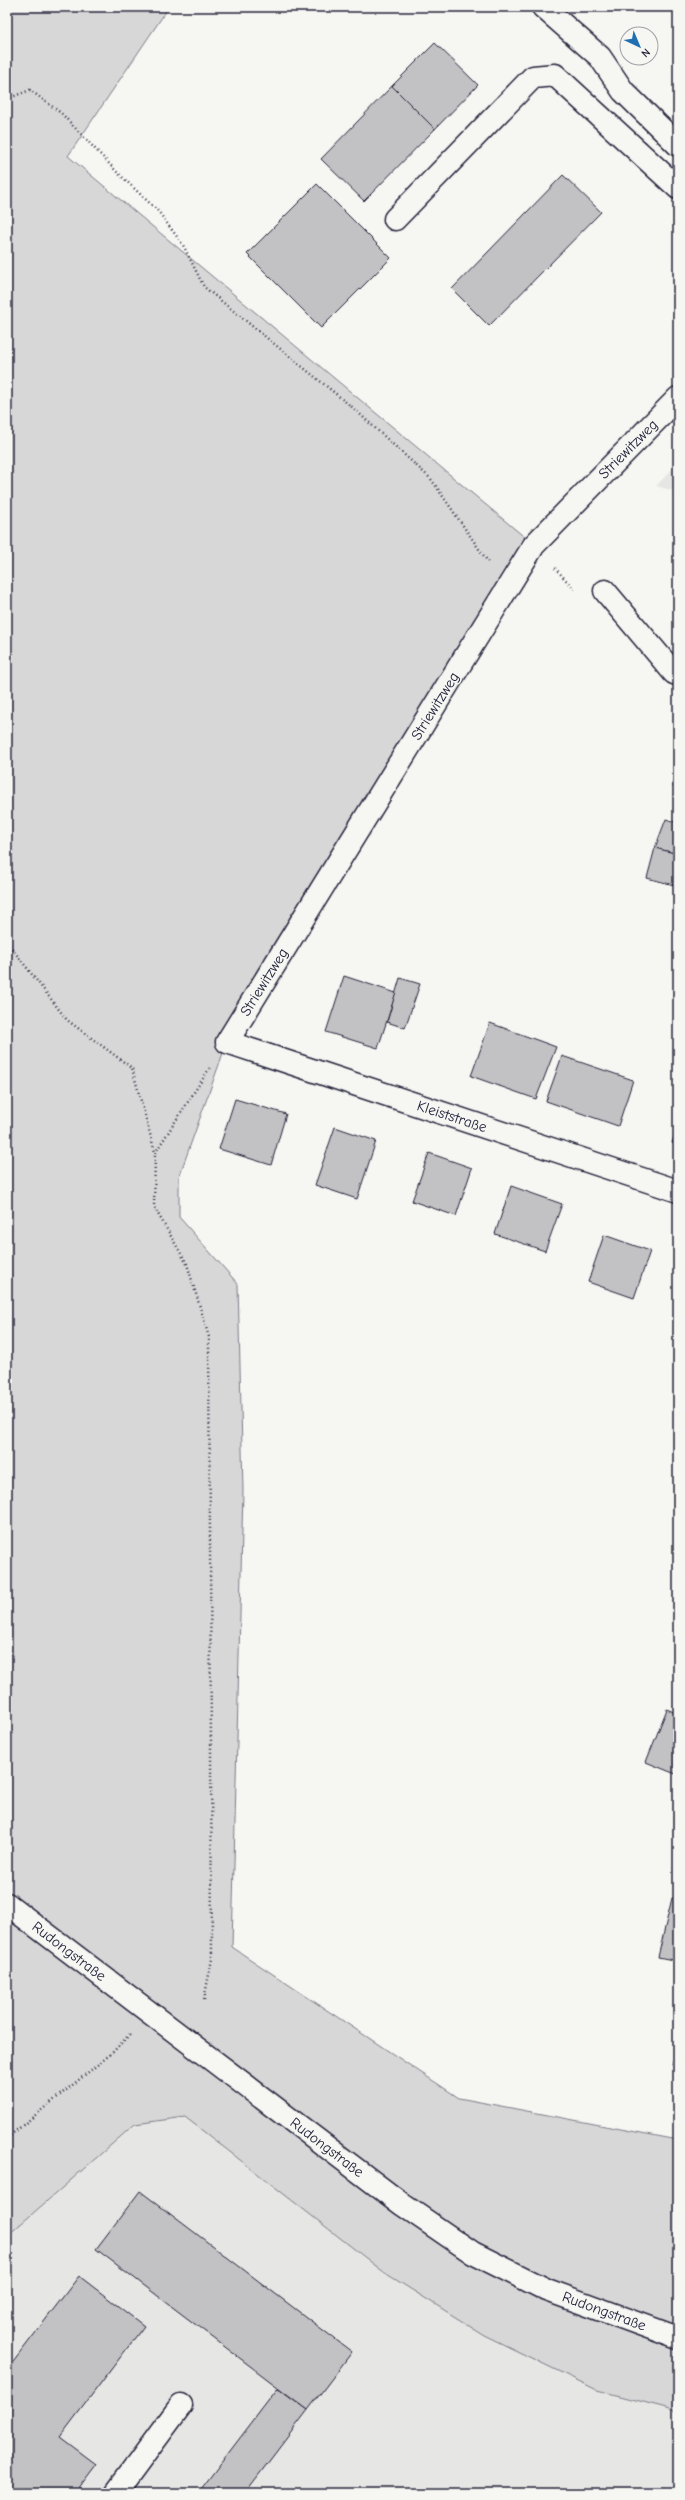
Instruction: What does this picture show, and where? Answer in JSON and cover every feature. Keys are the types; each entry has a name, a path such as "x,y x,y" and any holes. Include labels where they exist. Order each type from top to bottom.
{"street":[{"path":"543,7 600,56 623,91 678,145"},
{"path":"395,219 533,78 555,75 678,188"},
{"name":"Striewitzweg","path":"227,1042 534,545 678,398"},
{"path":"605,591 674,673 678,674"},
{"name":"Kleiststraße","path":"227,1042 678,1191"},
{"name":"Rudongstraße","path":"7,1904 403,2205 473,2253 547,2290 678,2338"},
{"path":"116,2493 181,2405"}],"path":[{"path":"7,99 30,90 60,113 117,172 158,211 183,245 204,287 352,407 432,479 489,564 534,545"},
{"path":"7,942 67,1020 132,1068 155,1153 154,1207 187,1264 209,1337 212,1959 204,2000"},
{"path":"155,1153 227,1042"},
{"path":"7,2138 112,2053"}],"shaded area":[{"path":"7,7 169,7 68,156 534,545 227,1042 179,1177 179,1217 238,1284 243,1490 232,1947 459,2098 678,2140 678,2411 597,2390 484,2335 385,2273 185,2117 135,2124 7,2236"},
{"path":"678,463 678,492 656,486"},
{"path":"185,2117 385,2273 597,2390 678,2411 678,2493 7,2493 7,2236 135,2124"}],"building":[{"path":"435,43 478,85 435,129 392,86"},
{"path":"392,86 435,129 364,201 321,159"},
{"path":"563,175 601,212 489,326 452,289"},
{"path":"317,184 391,258 321,328 247,254"},
{"path":"678,765 678,788 673,787"},
{"path":"666,819 678,823 678,854 655,848"},
{"path":"655,848 678,854 678,886 647,878"},
{"path":"344,976 396,993 378,1048 326,1032"},
{"path":"400,978 420,984 405,1028 387,1022"},
{"path":"490,1023 556,1047 536,1099 471,1076"},
{"path":"562,1056 633,1080 618,1126 546,1101"},
{"path":"235,1099 286,1114 271,1165 219,1149"},
{"path":"678,1124 678,1145 672,1143"},
{"path":"335,1127 376,1141 357,1199 315,1185"},
{"path":"429,1153 472,1168 456,1216 412,1201"},
{"path":"511,1186 562,1204 545,1251 495,1234"},
{"path":"604,1235 650,1251 634,1298 588,1282"},
{"path":"667,1709 678,1714 678,1775 646,1762"},
{"path":"672,1898 678,1899 678,1961 658,1957"},
{"path":"678,2044 678,2066 672,2065"},
{"path":"140,2191 352,2352 308,2410 96,2249"},
{"path":"79,2276 144,2326 60,2437 96,2464 74,2493 14,2493 7,2488 7,2370"},
{"path":"278,2388 308,2410 245,2493 198,2493"}]}
